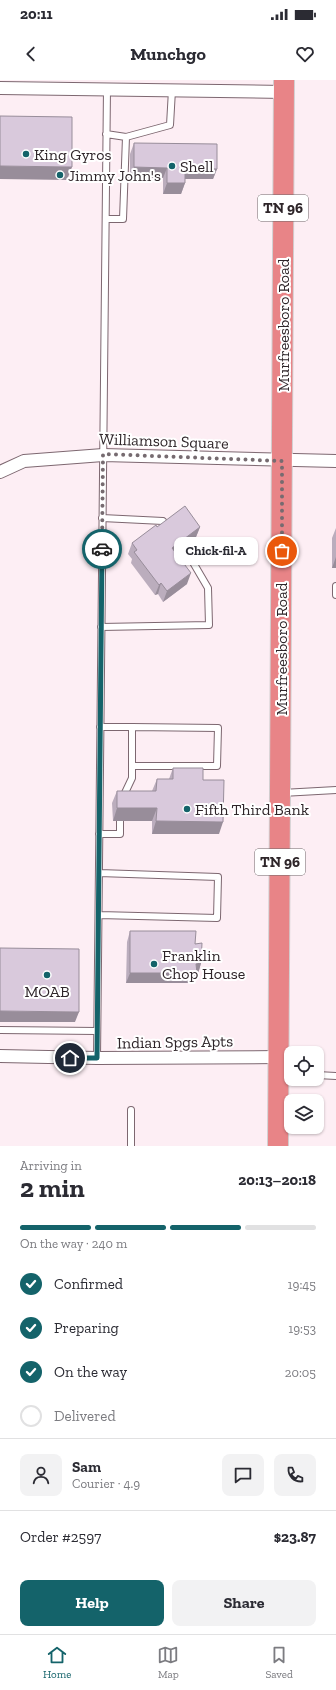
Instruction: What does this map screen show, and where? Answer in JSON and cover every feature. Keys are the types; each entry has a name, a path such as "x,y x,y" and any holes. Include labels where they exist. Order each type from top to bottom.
{"highway":[{"name":"Murfreesboro Road","path":"278,1146 283,1068 280,793 284,86"}],"street":[{"path":"0,88 107,88 172,90 284,86"},
{"name":"Williamson Square","path":"0,472 24,461 103,454 282,461 336,461"},
{"name":"Indian Spgs Apts","path":"0,1056 97,1058 283,1068"}],"lane":[{"path":"97,1058 107,88"},
{"path":"106,134 126,136 170,125 172,90"},
{"path":"106,219 123,219 126,136"},
{"path":"102,518 163,521 168,526"},
{"path":"101,627 209,625 208,588 184,547"},
{"path":"336,586 336,595"},
{"path":"100,727 218,728 217,766 132,766"},
{"path":"120,804 132,778 132,727"},
{"path":"280,793 336,790"},
{"path":"99,834 120,834 120,821"},
{"path":"99,873 218,877 217,918 99,915"},
{"path":"0,1030 97,1031"},
{"path":"324,1075 336,1076"},
{"path":"131,1110 131,1146"}],"building":[{"path":"0,116 72,117 72,167 0,166"},
{"path":"134,143 217,144 217,169 185,168 185,183 167,183 167,168 134,167"},
{"path":"185,506 200,527 172,548 191,573 167,591 161,583 159,585 134,552 137,550 132,543"},
{"path":"173,768 203,768 203,780 224,780 223,822 156,821 157,808 117,808 117,791 156,791 157,779 173,779"},
{"path":"130,931 196,931 195,944 202,943 201,963 196,964 197,973 130,973"},
{"path":"0,948 79,949 79,1012 0,1011"}],"way so far":[{"path":"102,549 103,454 282,461 282,551"}],"place":[{"name":"King Gyros","path":"26,154"},
{"name":"Shell","path":"172,166"},
{"name":"Jimmy John's","path":"60,175"},
{"name":"Chick-fil-A","path":"282,551"},
{"name":"Fifth Third Bank","path":"187,809"},
{"name":"Franklin Chop House","path":"154,964"},
{"name":"MOAB","path":"47,975"}],"route":[{"path":"70,1058 97,1058 102,549"}]}
